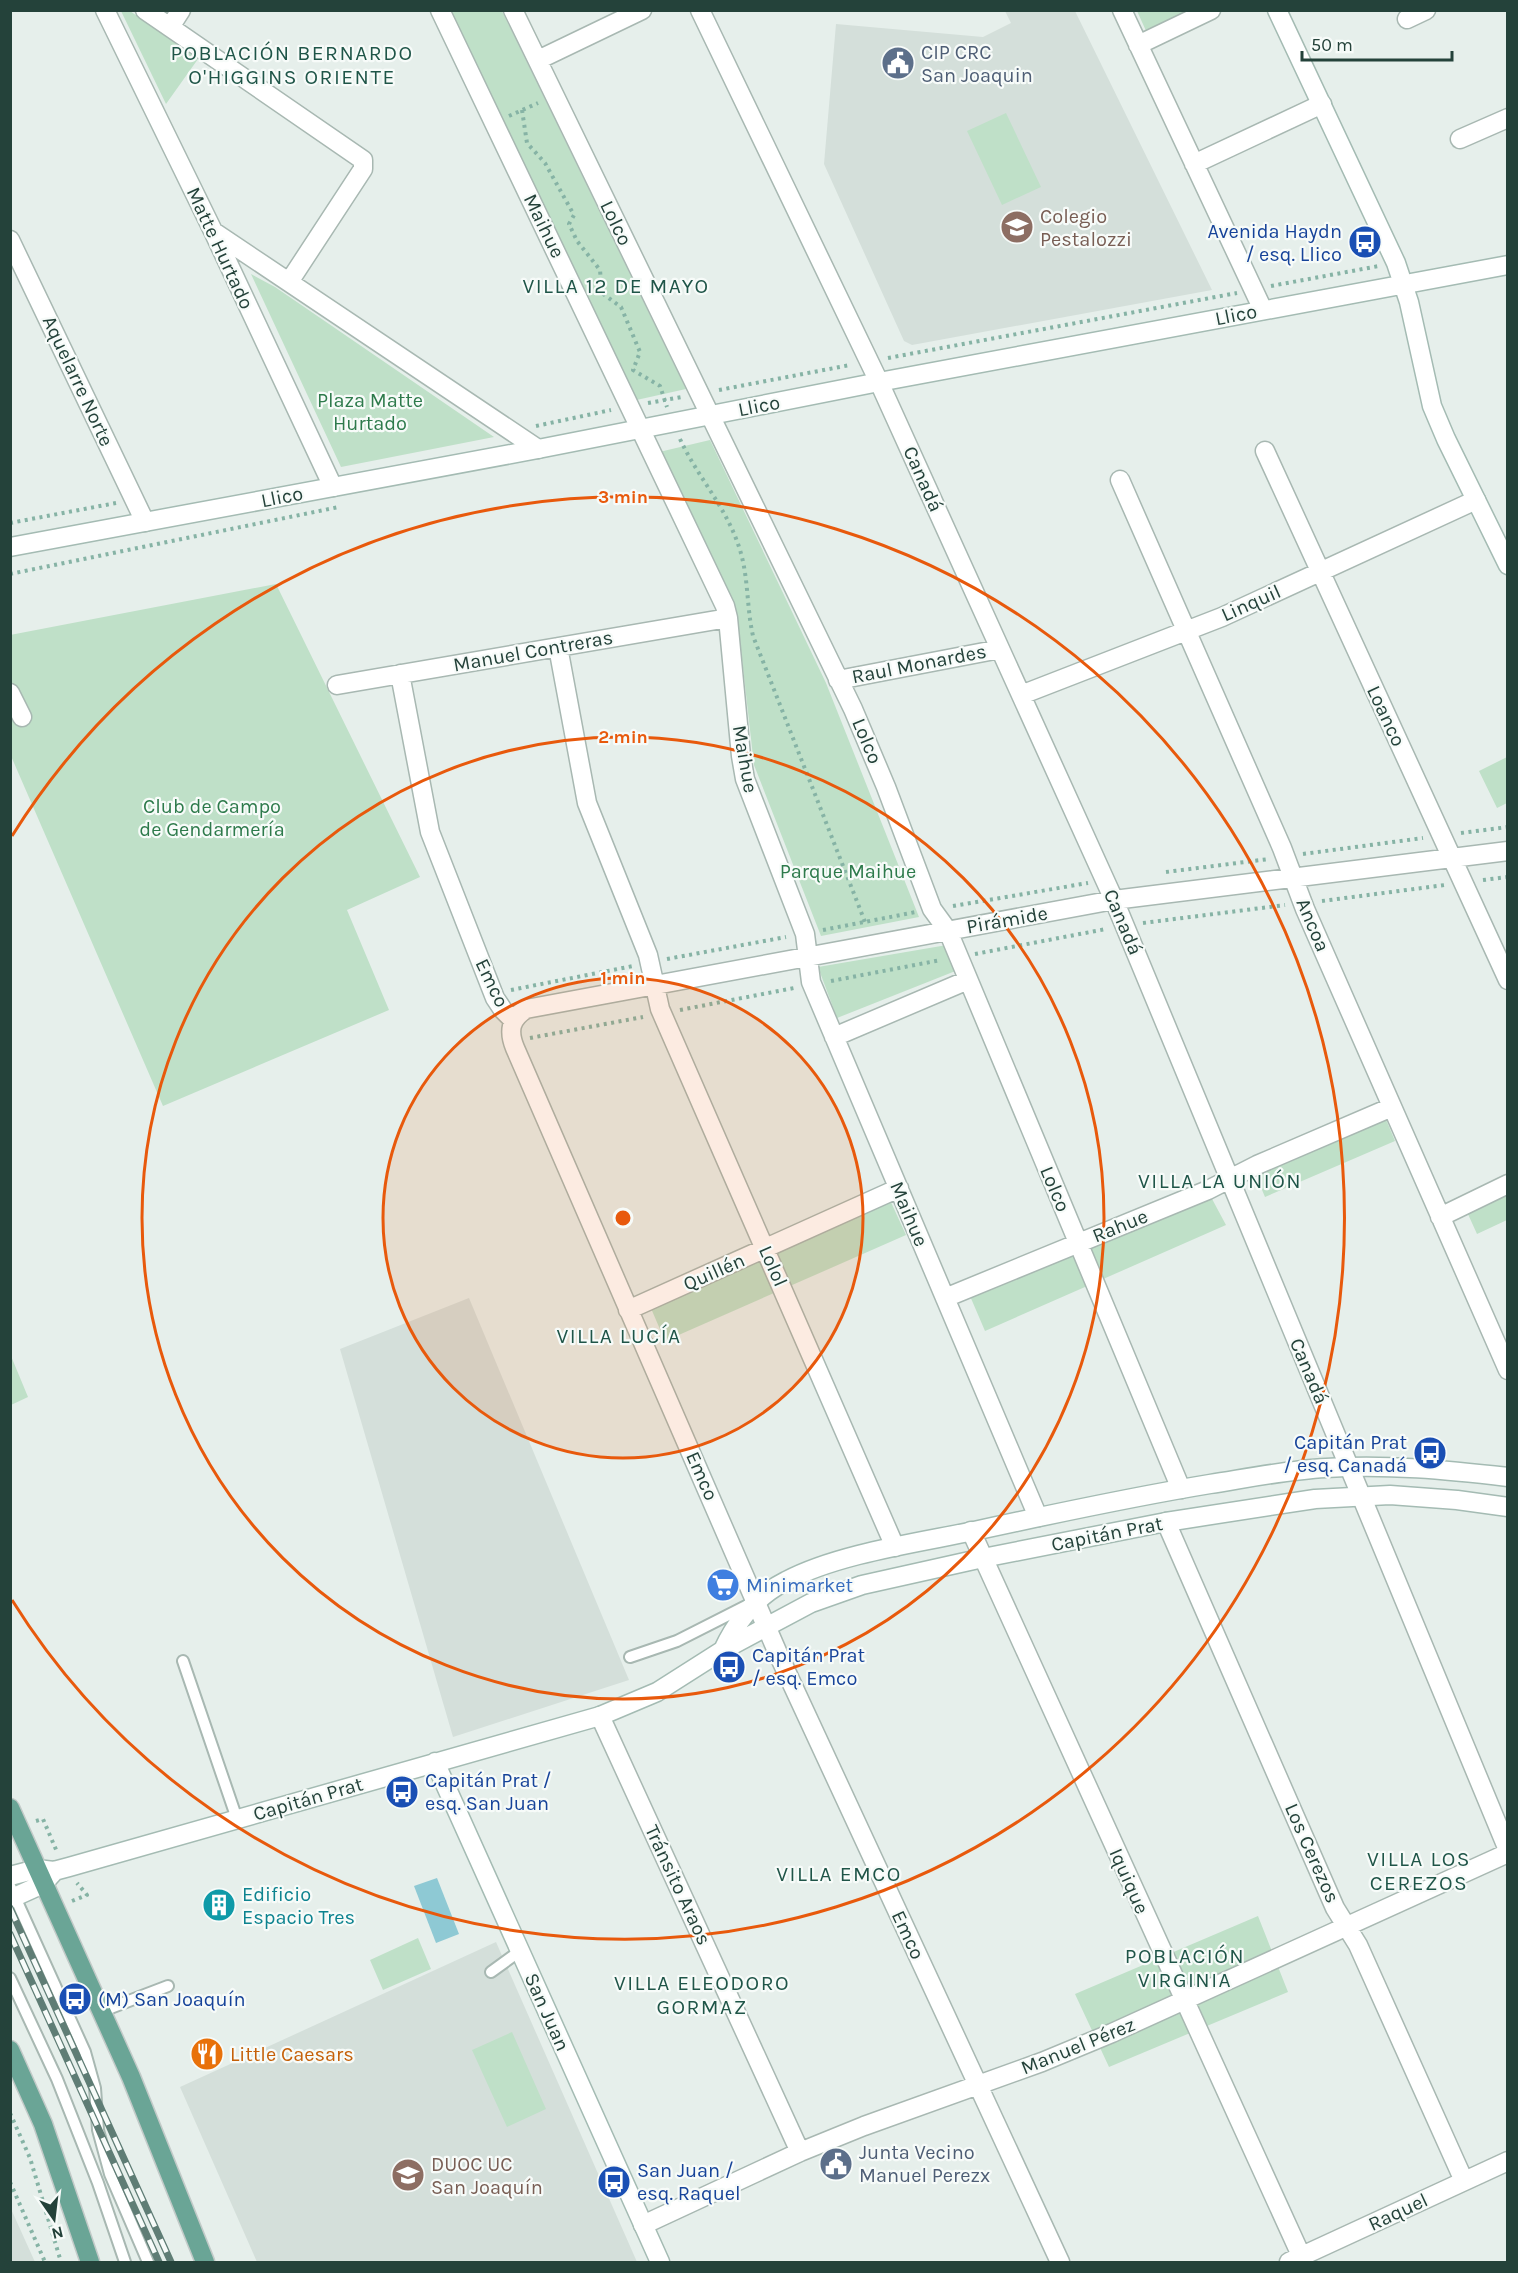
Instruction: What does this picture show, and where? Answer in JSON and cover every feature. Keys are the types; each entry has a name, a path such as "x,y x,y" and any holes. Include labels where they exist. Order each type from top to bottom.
{"main road":[{"path":"10,1808 45,1875 100,2012 131,2077 205,2262"},
{"path":"10,2050 43,2124 90,2262"}],"street":[{"name":"Matte Hurtado","path":"105,10 213,231 333,487"},
{"path":"145,10 363,160 363,169 289,282"},
{"path":"170,27 182,10"},
{"name":"Maihue","path":"440,10 720,594 728,618 745,779 805,934 812,985 1038,1517"},
{"name":"Lolco","path":"513,10 867,739 932,909 948,931 1180,1489"},
{"path":"538,60 642,10"},
{"name":"Canadá","path":"700,10 879,382 1114,900 1508,1852"},
{"path":"1122,10 1263,310"},
{"path":"1138,45 1211,10"},
{"path":"1277,10 1396,263 1404,285 1432,406 1508,565"},
{"path":"1407,19 1426,10"},
{"path":"1194,164 1322,104"},
{"path":"1460,139 1508,118"},
{"path":"213,231 538,449"},
{"name":"Aquelarre Norte","path":"10,240 145,522"},
{"name":"Llico","path":"10,547 1508,265"},
{"name":"Loanco","path":"1265,451 1508,980"},
{"name":"Ancoa","path":"1120,480 1508,1370"},
{"name":"Linquil","path":"1021,695 1186,631 1476,500"},
{"name":"Manuel Contreras","path":"337,685 728,618"},
{"name":"Lolol","path":"558,647 587,803 648,956 662,1013 895,1547"},
{"name":"Raul Monardes","path":"838,680 1000,649"},
{"name":"Emco","path":"400,674 430,832 495,998 503,1011 513,1020 510,1037 514,1048 767,1627 1060,2262"},
{"path":"10,693 22,717"},
{"name":"Pirámide","path":"513,1020 526,1009 1114,900 1508,851"},
{"path":"834,1037 968,980"},
{"name":"Rahue","path":"945,1298 1229,1179 1392,1107"},
{"path":"1440,1216 1508,1184"},
{"name":"Quillén","path":"628,1310 898,1188"},
{"name":"Capitán Prat","path":"723,1650 732,1629 757,1601 773,1588 803,1573 895,1547 1180,1489 1281,1473 1348,1467 1409,1467 1508,1477"},
{"name":"Capitán Prat","path":"45,1875 600,1716 657,1692 723,1650 811,1603 862,1585 983,1558 1166,1522 1315,1499 1360,1495 1423,1497 1508,1507"},
{"name":"Los Cerezos","path":"1166,1522 1335,1908 1358,1945 1464,2181"},
{"name":"Iquique","path":"971,1531 1298,2261"},
{"name":"Tránsito Araos","path":"600,1716 800,2152"},
{"name":"San Juan","path":"435,1762 660,2262"},
{"name":"Manuel Pérez","path":"643,2225 800,2152 864,2126 1085,2045 1508,1852"},
{"path":"10,1876 45,1875"},
{"path":"12,1894 45,1875"},
{"name":"Raquel","path":"1298,2261 1508,2161"}],"lane":[{"name":"Capitán Prat","path":"630,1657 667,1645 757,1601"},
{"path":"183,1661 237,1819"},
{"path":"12,1894 85,2052 95,2088 98,2130 111,2174 148,2262"},
{"path":"491,1972 520,1952"},
{"path":"10,1978 57,2079 98,2183 114,2237 125,2262"},
{"path":"100,2012 168,1986"}],"path":[{"path":"494,123 555,96"},
{"path":"884,359 1396,263"},
{"path":"10,523 121,502"},
{"path":"526,1039 1124,926 1508,877"},
{"path":"10,2113 30,2158 61,2262"},
{"path":"10,2182 45,2262"}],"shaded area":[{"name":"Colegio Pestalozzi","path":"1005,11 1075,11 1212,290 912,345 904,341 824,164 836,24 983,37 1011,23"},
{"path":"469,1298 629,1680 453,1737 340,1349"},
{"name":"DUOC UC San Joaquín","path":"496,1942 637,2262 257,2262 180,2087"},
{"path":"11,2209 35,2262 11,2262"}],"green space":[{"path":"121,11 130,11 198,59 166,104"},
{"path":"443,11 502,11 686,389 632,401"},
{"path":"1137,11 1198,11 1147,33"},
{"path":"1006,113 1041,187 1002,205 967,131"},
{"name":"Plaza Matte Hurtado","path":"251,274 275,287 494,437 341,467"},
{"name":"Parque Maihue","path":"710,440 826,683 919,917 821,936 754,765 737,615 655,453"},
{"name":"Club de Campo de Gendarmería","path":"276,584 420,877 347,910 389,1010 163,1106 11,756 10,635"},
{"path":"1507,757 1507,803 1497,808 1479,771"},
{"path":"947,945 958,970 837,1018 818,967"},
{"path":"1385,1117 1395,1141 1265,1197 1255,1173"},
{"path":"1507,1192 1507,1220 1477,1234 1467,1212"},
{"path":"1211,1197 1226,1225 985,1331 970,1296"},
{"path":"890,1200 906,1235 665,1341 650,1306"},
{"path":"11,1356 28,1397 10,1405"},
{"path":"1258,1916 1288,1992 1109,2067 1075,1994"},
{"path":"418,1938 431,1969 383,1990 370,1960"},
{"path":"512,2032 546,2109 507,2127 472,2050"}],"water":[{"path":"437,1878 459,1934 436,1943 414,1886"}],"railway":[{"path":"10,1908 171,2262"},
{"path":"10,1934 159,2262"}],"place":[{"name":"CIP CRC San Joaquin","path":"898,63"},
{"name":"Colegio Pestalozzi","path":"1017,227"},
{"name":"Avenida Haydn / esq. Llico","path":"1365,242"},
{"name":"Capitán Prat / esq. Canadá","path":"1430,1453"},
{"name":"Minimarket","path":"723,1585"},
{"name":"Capitán Prat / esq. Emco","path":"729,1667"},
{"name":"Capitán Prat / esq. San Juan","path":"402,1792"},
{"name":"Edificio Espacio Tres","path":"219,1905"},
{"name":"(M) San Joaquín","path":"75,1999"},
{"name":"Little Caesars","path":"207,2054"},
{"name":"Junta Vecino Manuel Perezx","path":"836,2164"},
{"name":"DUOC UC San Joaquín","path":"408,2175"},
{"name":"San Juan / esq. Raquel","path":"614,2182"}],"district":[{"name":"POBLACIÓN BERNARDO O'HIGGINS ORIENTE","path":"292,65"},
{"name":"VILLA 12 DE MAYO","path":"616,286"},
{"name":"VILLA LA UNIÓN","path":"1220,1181"},
{"name":"VILLA LUCÍA","path":"619,1336"},
{"name":"VILLA LOS CEREZOS","path":"1419,1871"},
{"name":"VILLA EMCO","path":"839,1874"},
{"name":"POBLACIÓN VIRGINIA","path":"1185,1968"},
{"name":"VILLA ELEODORO GORMAZ","path":"702,1995"}]}
